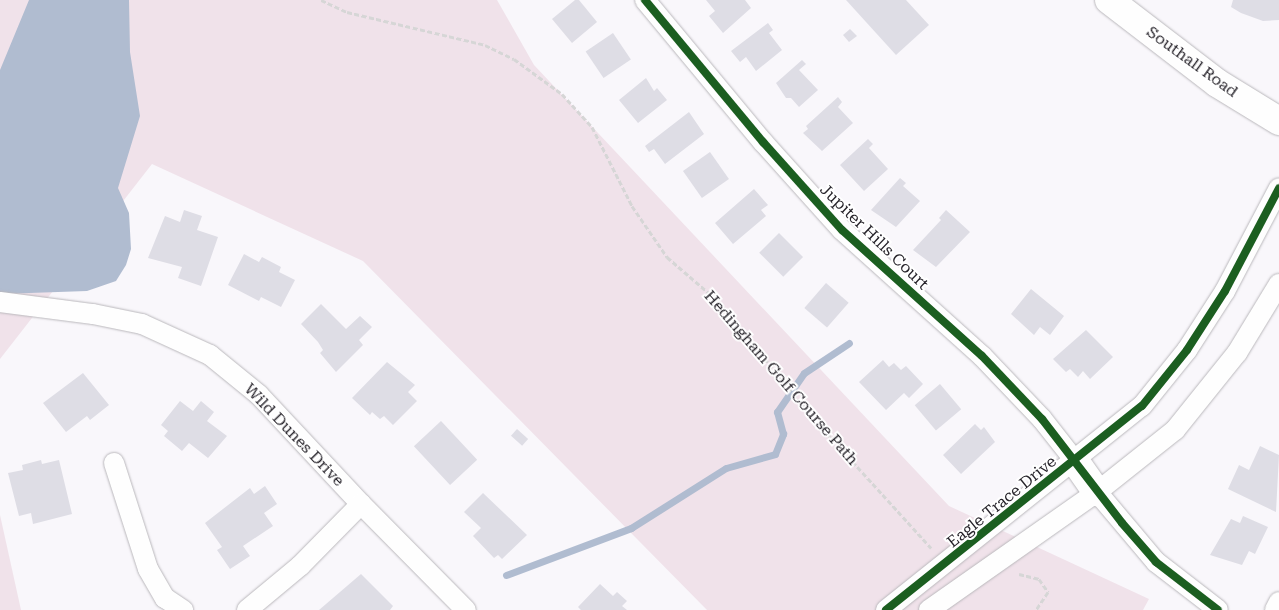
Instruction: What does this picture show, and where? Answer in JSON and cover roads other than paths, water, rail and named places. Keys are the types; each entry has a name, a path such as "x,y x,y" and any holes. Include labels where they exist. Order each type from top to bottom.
{"street":[{"name":"Jupiter Hills Court","path":"645,0 762,142 842,230 982,356 1042,419 1075,461"},
{"name":"Southall Road","path":"1109,0 1217,84 1279,120"},
{"name":"Eagle Trace Drive","path":"886,610 1142,406 1187,350 1225,291 1279,188"},
{"path":"929,610 1097,492 1175,430 1236,353 1279,284"},
{"name":"Wild Dunes Drive","path":"0,302 93,314 142,324 210,355 259,395 361,504 466,610"},
{"path":"1075,461 1097,492 1156,562 1218,610"},
{"path":"114,462 148,569 165,598 179,609"},
{"path":"247,610 300,566 361,504"},
{"path":"1275,610 1279,602"}],"water":[{"path":"29,0 129,0 130,52 140,116 118,188 129,213 131,249 126,265 116,281 87,291 0,294 0,70"}],"waterway":[{"path":"506,575 631,528 726,468 775,454 783,434 777,412 804,373 849,343"}]}
